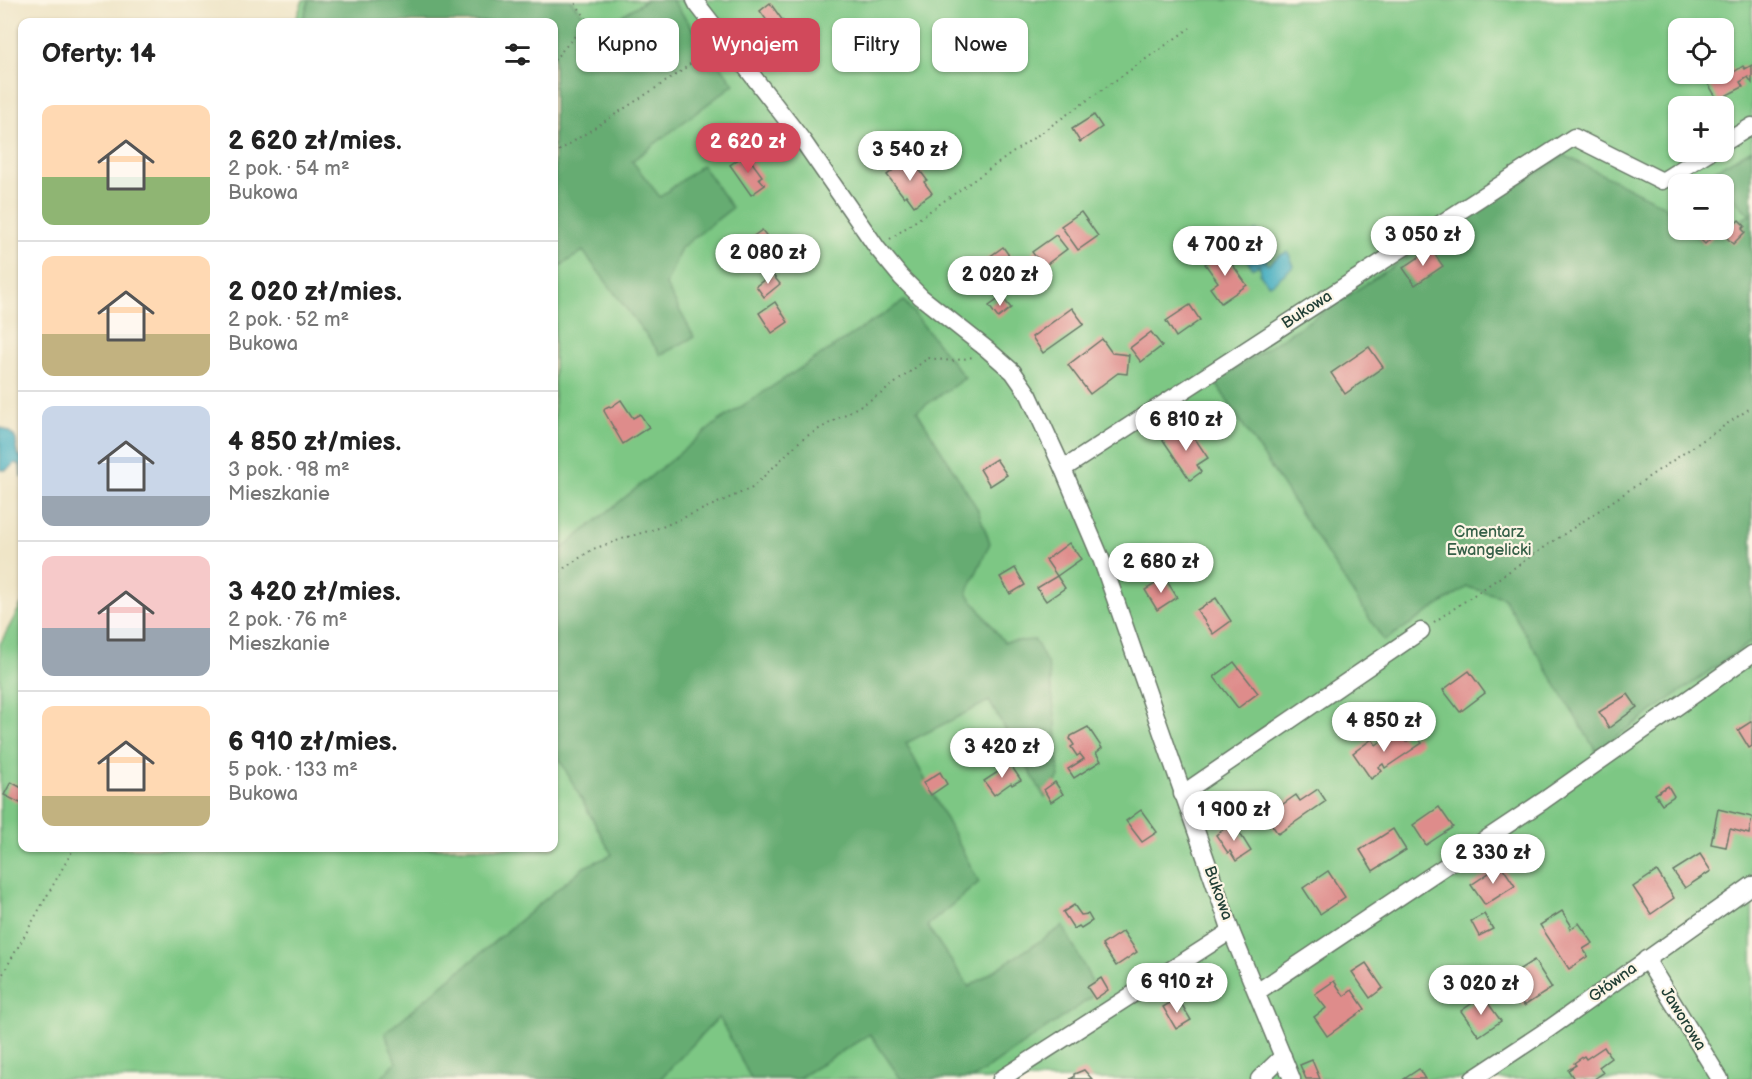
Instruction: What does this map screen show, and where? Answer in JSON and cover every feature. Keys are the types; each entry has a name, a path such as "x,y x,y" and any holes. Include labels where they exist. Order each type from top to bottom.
{"street":[{"name":"Bukowa","path":"695,0 708,18"},
{"name":"Bukowa","path":"749,72 803,141 877,248 901,277 921,297 1013,372 1029,395 1102,561 1231,932 1292,1079"},
{"path":"1734,137 1752,126"},
{"name":"Bukowa","path":"1063,469 1574,137 1662,181 1693,162"},
{"path":"1182,794 1421,631"},
{"path":"1257,992 1543,801 1752,654"},
{"name":"Główna","path":"1473,1079 1550,1028 1752,885"},
{"path":"1001,1079 1231,932"},
{"name":"Jaworowa","path":"1646,959 1720,1079"},
{"path":"1259,1079 1283,1056"}],"path":[{"path":"558,55 588,21 573,0"},
{"path":"877,248 1190,28"},
{"path":"558,151 691,63"},
{"path":"558,571 593,549 662,527 752,488 802,439 882,393 928,358 952,361 968,359 988,350"},
{"path":"1421,631 1752,408"},
{"path":"0,979 72,852"}],"green space":[{"name":"Cmentarz Ewangelicki","path":"303,0 1752,0 1752,1079 0,1079 0,644 18,610 18,852 558,852 558,18 296,18"},
{"path":"309,0 570,0 586,18 576,18 576,72 679,72 679,18 618,18 646,0 672,0 691,26 691,72 725,72 734,84 632,161 660,197 702,165 732,208 681,248 666,285 694,337 661,355 583,251 558,267 558,18 303,18"},
{"name":"Cmentarz Ewangelicki","path":"1752,149 1752,641 1596,751 1503,597 1467,587 1384,641 1215,382 1564,155 1663,205 1668,210 1668,240 1734,240 1734,223 1750,215 1734,199 1734,174 1708,174 1729,162 1734,162 1734,159"},
{"path":"904,301 965,378 917,411 977,508 990,543 967,593 1004,642 1035,640 1048,665 1056,723 1059,777 1045,798 989,701 906,743 979,882 927,926 969,987 1063,926 1098,993 972,1079 901,1079 870,1034 797,1079 751,1079 719,1017 660,1079 380,1079 396,1062 385,1033 584,867 612,855 558,756 558,552 719,421"}],"water":[{"path":"1256,231 1274,243 1276,251 1265,261 1268,264 1288,252 1294,266 1272,284 1268,284 1260,274 1259,265 1253,268 1239,250 1240,243"},
{"path":"0,427 10,432 15,438 18,464 6,470 0,470"}],"building":[{"path":"770,3 781,18 765,18 760,11"},
{"path":"1752,65 1752,83 1748,77 1740,82 1743,87 1727,96 1715,96 1708,84 1734,84 1734,72 1743,66 1745,69"},
{"path":"1094,115 1102,127 1080,142 1072,129"},
{"path":"746,154 762,176 759,178 765,185 751,195 730,165"},
{"path":"910,157 927,180 924,182 932,193 914,206 887,175"},
{"path":"1081,212 1098,236 1078,250 1061,226"},
{"path":"1739,220 1745,226 1742,229 1745,232 1733,244 1729,240 1734,240 1734,221 1736,223"},
{"path":"762,230 772,243 744,263 737,253 750,243 748,240"},
{"path":"1056,235 1067,249 1043,267 1032,252"},
{"path":"1003,247 1021,272 992,293 974,268"},
{"path":"1431,249 1443,266 1415,285 1403,268"},
{"path":"1223,251 1247,285 1221,303 1210,288 1218,282 1205,264"},
{"path":"772,274 780,284 764,297 756,286"},
{"path":"1002,297 1011,308 998,318 989,306"},
{"path":"775,302 788,322 772,333 759,313"},
{"path":"1190,305 1200,320 1176,337 1166,321"},
{"path":"1072,308 1084,324 1043,353 1032,337"},
{"path":"1151,332 1162,346 1141,362 1130,348"},
{"path":"1102,339 1112,353 1129,355 1127,374 1118,373 1090,394 1068,365"},
{"path":"1369,347 1383,367 1345,394 1331,373"},
{"path":"621,400 633,418 640,414 649,427 623,444 604,411 605,408"},
{"path":"1173,430 1179,439 1190,431 1208,458 1197,465 1201,472 1190,480 1161,437"},
{"path":"996,459 1007,475 990,486 980,469"},
{"path":"1069,543 1081,559 1057,576 1046,560"},
{"path":"1015,568 1025,585 1010,594 1000,577"},
{"path":"1057,576 1065,588 1046,601 1037,588"},
{"path":"1165,578 1177,597 1157,610 1145,590"},
{"path":"1216,598 1231,621 1213,634 1197,610"},
{"path":"1234,662 1258,693 1238,708 1214,677"},
{"path":"1469,671 1485,693 1460,712 1443,690"},
{"path":"1628,694 1637,707 1609,728 1599,712"},
{"path":"1752,721 1752,746 1749,748 1738,730"},
{"path":"1088,727 1102,748 1096,753 1101,761 1074,778 1068,769 1084,759 1080,754 1077,756 1071,747 1074,745 1070,739 1071,736"},
{"path":"1397,730 1406,742 1416,735 1422,743 1385,768 1383,764 1379,767 1382,771 1371,779 1353,753 1372,739 1376,745"},
{"path":"1010,764 1021,780 1012,785 1011,783 994,795 984,781"},
{"path":"940,772 947,784 931,795 923,783"},
{"path":"11,782 18,786 18,802 4,795"},
{"path":"1055,782 1063,794 1051,802 1044,790"},
{"path":"1668,786 1674,796 1662,804 1655,794"},
{"path":"1318,789 1326,801 1278,834 1266,816 1296,795 1300,801"},
{"path":"1439,807 1453,827 1426,845 1413,825"},
{"path":"1718,809 1752,817 1749,834 1730,829 1726,847 1711,844"},
{"path":"1141,810 1157,832 1142,842 1126,821"},
{"path":"1233,824 1251,851 1236,861 1216,835"},
{"path":"1393,829 1406,850 1373,871 1360,850"},
{"path":"1700,854 1711,871 1685,888 1673,871"},
{"path":"1501,865 1515,886 1485,905 1471,885"},
{"path":"1328,871 1345,897 1320,914 1303,888"},
{"path":"1657,871 1674,898 1651,914 1633,887"},
{"path":"1074,905 1081,915 1088,914 1092,921 1081,928 1079,926 1074,929 1063,912"},
{"path":"1562,911 1571,925 1570,929 1579,923 1593,943 1583,949 1588,956 1569,969 1540,925"},
{"path":"1484,914 1493,929 1479,936 1471,921"},
{"path":"1123,931 1137,952 1116,966 1102,945"},
{"path":"1534,960 1552,988 1524,1006 1506,978"},
{"path":"1366,963 1383,988 1370,998 1352,972"},
{"path":"1101,978 1108,990 1095,999 1087,987"},
{"path":"1334,981 1344,996 1352,990 1365,1009 1327,1036 1314,1017 1326,1008 1315,994"},
{"path":"1483,996 1501,1021 1479,1036 1461,1011"},
{"path":"1178,998 1191,1020 1176,1029 1163,1007"},
{"path":"1604,1047 1611,1058 1599,1067 1603,1073 1594,1079 1574,1079 1568,1070 1576,1065 1574,1063 1584,1056 1586,1059"},
{"path":"1312,1060 1320,1079 1306,1079 1300,1065"},
{"path":"1419,1069 1425,1079 1404,1079"},
{"path":"1084,1070 1092,1079 1070,1079 1074,1077 1074,1074"}]}
